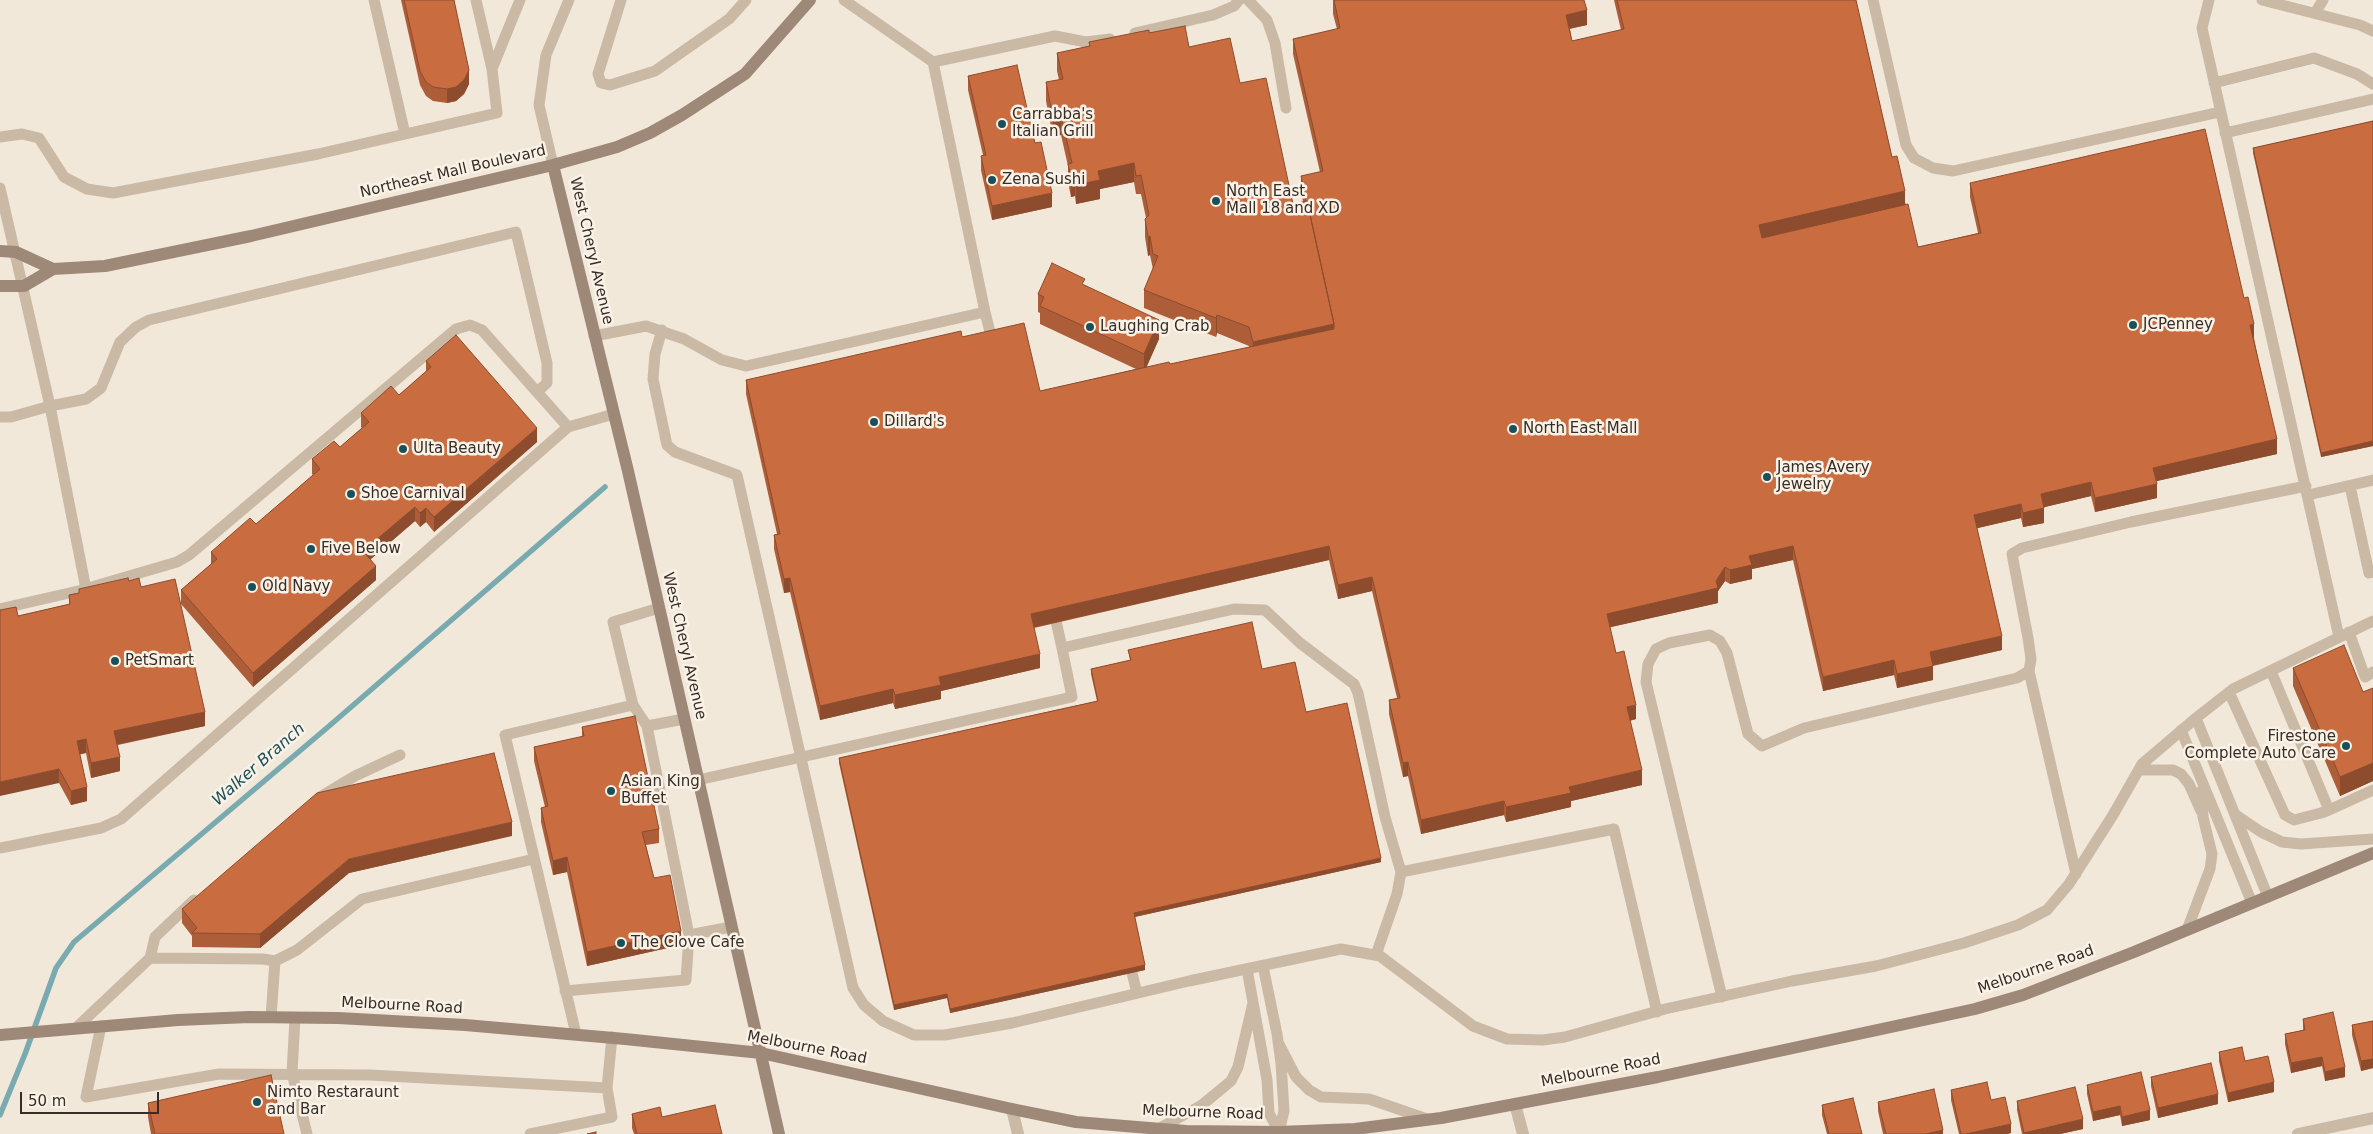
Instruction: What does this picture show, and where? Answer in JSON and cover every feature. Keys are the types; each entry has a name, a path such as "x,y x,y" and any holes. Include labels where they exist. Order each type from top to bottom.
{"main road":[{"name":"Northeast Mall Boulevard","path":"24,286 53,269 115,264 251,236 554,166 617,147 650,133 682,115 745,74 810,0"},
{"name":"West Cheryl Avenue","path":"554,166 614,414 779,1134"},
{"name":"Northeast Mall Boulevard","path":"0,251 16,252 53,269"},
{"path":"0,286 24,286"},
{"name":"Melbourne Road","path":"0,1035 178,1020 271,1017 455,1025 576,1034 761,1053 1012,1110 1076,1122 1279,1133 1356,1129 1515,1104 1658,1077 1975,1008 2023,995 2373,853"}],"street":[{"path":"1515,1104 1522,1134"},
{"path":"1012,1110 1018,1134"},
{"path":"2298,1134 2373,1118"}],"lane":[{"path":"374,0 405,134"},
{"path":"0,137 22,134 39,138 64,176 87,189 113,193 318,154 497,112 492,69 476,0"},
{"path":"492,69 520,0"},
{"path":"554,166 539,105 546,55 569,0"},
{"path":"621,0 598,74 601,83 610,85 655,71 729,19 746,0"},
{"path":"844,0 933,62 993,345"},
{"path":"933,62 1055,36 1086,42 1123,36 1213,15 1234,6 1239,0"},
{"path":"1248,0 1267,20 1275,43 1286,108"},
{"path":"1873,0 1906,145 1914,158 1932,168 1953,171 2220,112"},
{"path":"2209,0 2202,28 2307,491 2344,635 2365,677 2373,672"},
{"path":"2262,0 2360,25 2373,31"},
{"path":"2315,13 2323,0"},
{"path":"2214,83 2314,58 2357,74 2373,84"},
{"path":"2225,133 2373,99"},
{"path":"0,188 50,406 86,589"},
{"path":"0,417 11,417 50,406 86,399 101,388 120,342 136,327 149,320 516,232 547,363 547,383 537,392"},
{"path":"594,336 646,326 662,330 722,360 746,366 985,312"},
{"path":"0,609 86,589 177,562 189,555 456,328 470,325 482,330 568,427"},
{"path":"662,330 656,354 653,379 667,446 675,452 737,476 853,988 864,1005 883,1021 914,1035 945,1035 1022,1020 1137,993 1341,950 1380,956 1473,1026 1507,1039 1527,1040 1565,1037 1657,1012 1876,966 1964,943 2018,924 2046,910 2076,874 2142,764 2229,692 2373,621"},
{"path":"0,848 101,828 121,819 568,427 614,414"},
{"path":"2076,874 2042,720 2029,671 2031,659 2029,645 2012,554 2022,548 2131,522 2307,491 2350,486 2373,480"},
{"path":"2350,486 2369,573 2373,572"},
{"path":"565,991 686,980 689,935 647,726 633,705 613,622 659,608"},
{"path":"1062,648 1234,609 1265,610 1300,643 1354,684 1358,693 1385,817 1401,872 1397,894 1376,955"},
{"path":"1056,622 1075,710"},
{"path":"1722,997 1646,682 1648,664 1656,649 1669,643 1710,635 1720,641 1726,653 1748,734 1762,746 1804,728 2017,678 2029,671"},
{"path":"2271,671 2329,810"},
{"path":"2229,692 2285,815 2294,820 2311,817 2373,790"},
{"path":"698,780 1072,696"},
{"path":"576,1034 506,735 633,705"},
{"path":"2196,718 2268,897"},
{"path":"647,726 684,719"},
{"path":"2181,730 2252,903"},
{"path":"312,801 355,776 400,755"},
{"path":"2139,770 2172,770 2181,774 2189,784 2203,817 2212,854 2210,869 2187,930"},
{"path":"2202,781 2203,817"},
{"path":"2236,815 2261,832 2282,842 2301,844 2373,839"},
{"path":"1401,872 1614,829 1657,1012"},
{"path":"150,958 263,959 275,961 297,950 362,899 534,859"},
{"path":"74,1028 150,958 155,937 200,895"},
{"path":"689,935 732,927"},
{"path":"271,1017 275,961"},
{"path":"1263,966 1279,1044 1284,1112 1279,1133"},
{"path":"1247,969 1267,1080 1269,1113 1279,1133"},
{"path":"1132,973 1137,993"},
{"path":"1160,1128 1202,1105 1231,1081 1240,1060 1253,1003"},
{"path":"296,1018 292,1073 306,1134"},
{"path":"101,1026 86,1097 219,1074 292,1073 445,1078 607,1088"},
{"path":"530,1134 612,1117 607,1088 612,1038"},
{"path":"1279,1044 1296,1077 1309,1090 1322,1097 1369,1099 1427,1119"}],"building":[{"path":"404,0 454,0 469,70 464,80 456,87 447,89 433,87 426,82 420,71"},
{"name":"North East Mall","path":"1334,0 1584,0 1587,10 1566,15 1572,41 1624,29 1617,0 1856,0 1892,157 1897,156 1905,191 1759,225 1762,238 1908,204 1918,247 1981,233 1970,183 2205,129 2244,298 2248,297 2254,324 2250,325 2277,439 2153,468 2157,484 2095,498 2091,482 2041,494 2044,508 2023,513 2021,504 1974,515 2002,636 1930,652 1933,666 1897,674 1894,660 1823,677 1793,546 1749,556 1752,565 1730,570 1725,567 1716,581 1718,588 1607,614 1616,653 1624,651 1636,705 1627,707 1642,770 1569,787 1571,793 1506,807 1504,801 1421,820 1408,762 1403,763 1389,700 1400,698 1372,577 1338,585 1329,546 1031,614 1040,654 939,677 941,685 895,695 893,689 820,706 790,578 784,579 774,535 780,534 746,380 961,331 962,337 1024,323 1040,391 1169,362 1170,364 1334,329 1301,176 1323,171 1293,39 1340,28"},
{"name":"North East Mall 18 and XD","path":"1185,26 1189,47 1230,38 1240,83 1266,78 1293,204 1307,201 1334,324 1253,342 1249,327 1217,315 1216,318 1144,290 1158,256 1153,254 1150,236 1148,237 1145,219 1149,215 1141,175 1136,176 1134,163 1098,171 1100,180 1076,185 1075,178 1071,179 1068,164 1072,163 1061,116 1053,118 1046,82 1063,79 1057,53 1090,46 1089,42 1149,30 1149,33"},
{"path":"1017,65 1035,143 1041,142 1052,193 992,206 981,156 986,155 968,76"},
{"path":"2373,121 2373,441 2321,453 2253,148"},
{"path":"1052,263 1085,279 1082,284 1159,320 1144,354 1040,306 1044,297 1038,294"},
{"path":"456,335 537,428 434,517 426,508 420,513 415,507 363,551 376,566 253,673 181,590 217,559 211,552 250,518 256,524 320,469 312,459 334,441 340,447 369,422 361,413 391,386 399,395 431,367 426,361"},
{"path":"128,578 129,581 139,578 141,587 175,579 205,712 114,731 120,757 91,763 86,739 77,741 87,787 71,791 59,769 0,782 0,610 16,607 18,616 70,604 69,595 79,593 79,589"},
{"path":"1252,622 1262,669 1295,662 1306,712 1347,703 1381,858 1134,913 1145,965 950,1009 947,994 894,1005 839,758 1098,701 1091,669 1131,660 1128,650"},
{"name":"Firestone Complete Auto Care","path":"2344,645 2363,692 2373,688 2373,763 2340,777 2293,668"},
{"path":"635,716 659,829 642,832 654,878 670,875 681,931 587,952 567,857 553,861 541,808 548,806 534,747 584,736 582,727"},
{"path":"494,753 512,822 349,859 260,934 192,933 197,928 182,909 317,793"},
{"path":"2333,1012 2345,1067 2325,1072 2322,1057 2291,1063 2285,1034 2305,1030 2303,1019"},
{"path":"2373,1021 2373,1059 2361,1061 2352,1025"},
{"path":"2242,1047 2245,1061 2268,1056 2274,1082 2228,1093 2219,1052"},
{"path":"2211,1063 2218,1094 2158,1108 2151,1077"},
{"path":"2141,1072 2150,1110 2122,1117 2120,1106 2093,1112 2087,1085"},
{"path":"271,1075 284,1134 155,1134 148,1103"},
{"path":"1987,1082 1991,1100 2005,1097 2011,1124 1961,1134 1951,1090"},
{"path":"2075,1087 2083,1119 2024,1133 2017,1101"},
{"path":"1934,1089 1943,1130 1926,1134 1886,1134 1878,1102"},
{"path":"1853,1098 1862,1134 1829,1134 1822,1105"},
{"path":"715,1105 722,1134 637,1134 632,1114 660,1107 662,1117"}],"waterway":[{"name":"Walker Branch","path":"0,1115 25,1054 56,968 74,942 328,727 605,487"}],"place":[{"name":"Carrabba's Italian Grill","path":"1002,124"},
{"name":"Zena Sushi","path":"992,180"},
{"name":"North East Mall 18 and XD","path":"1216,201"},
{"name":"JCPenney","path":"2133,325"},
{"name":"Laughing Crab","path":"1090,327"},
{"name":"Dillard's","path":"874,422"},
{"name":"North East Mall","path":"1513,429"},
{"name":"Ulta Beauty","path":"403,449"},
{"name":"James Avery Jewelry","path":"1767,477"},
{"name":"Shoe Carnival","path":"351,494"},
{"name":"Five Below","path":"311,549"},
{"name":"Old Navy","path":"252,587"},
{"name":"PetSmart","path":"115,661"},
{"name":"Firestone Complete Auto Care","path":"2346,746"},
{"name":"Asian King Buffet","path":"611,791"},
{"name":"The Clove Cafe","path":"621,943"},
{"name":"Nimto Restaraunt and Bar","path":"257,1102"}]}
